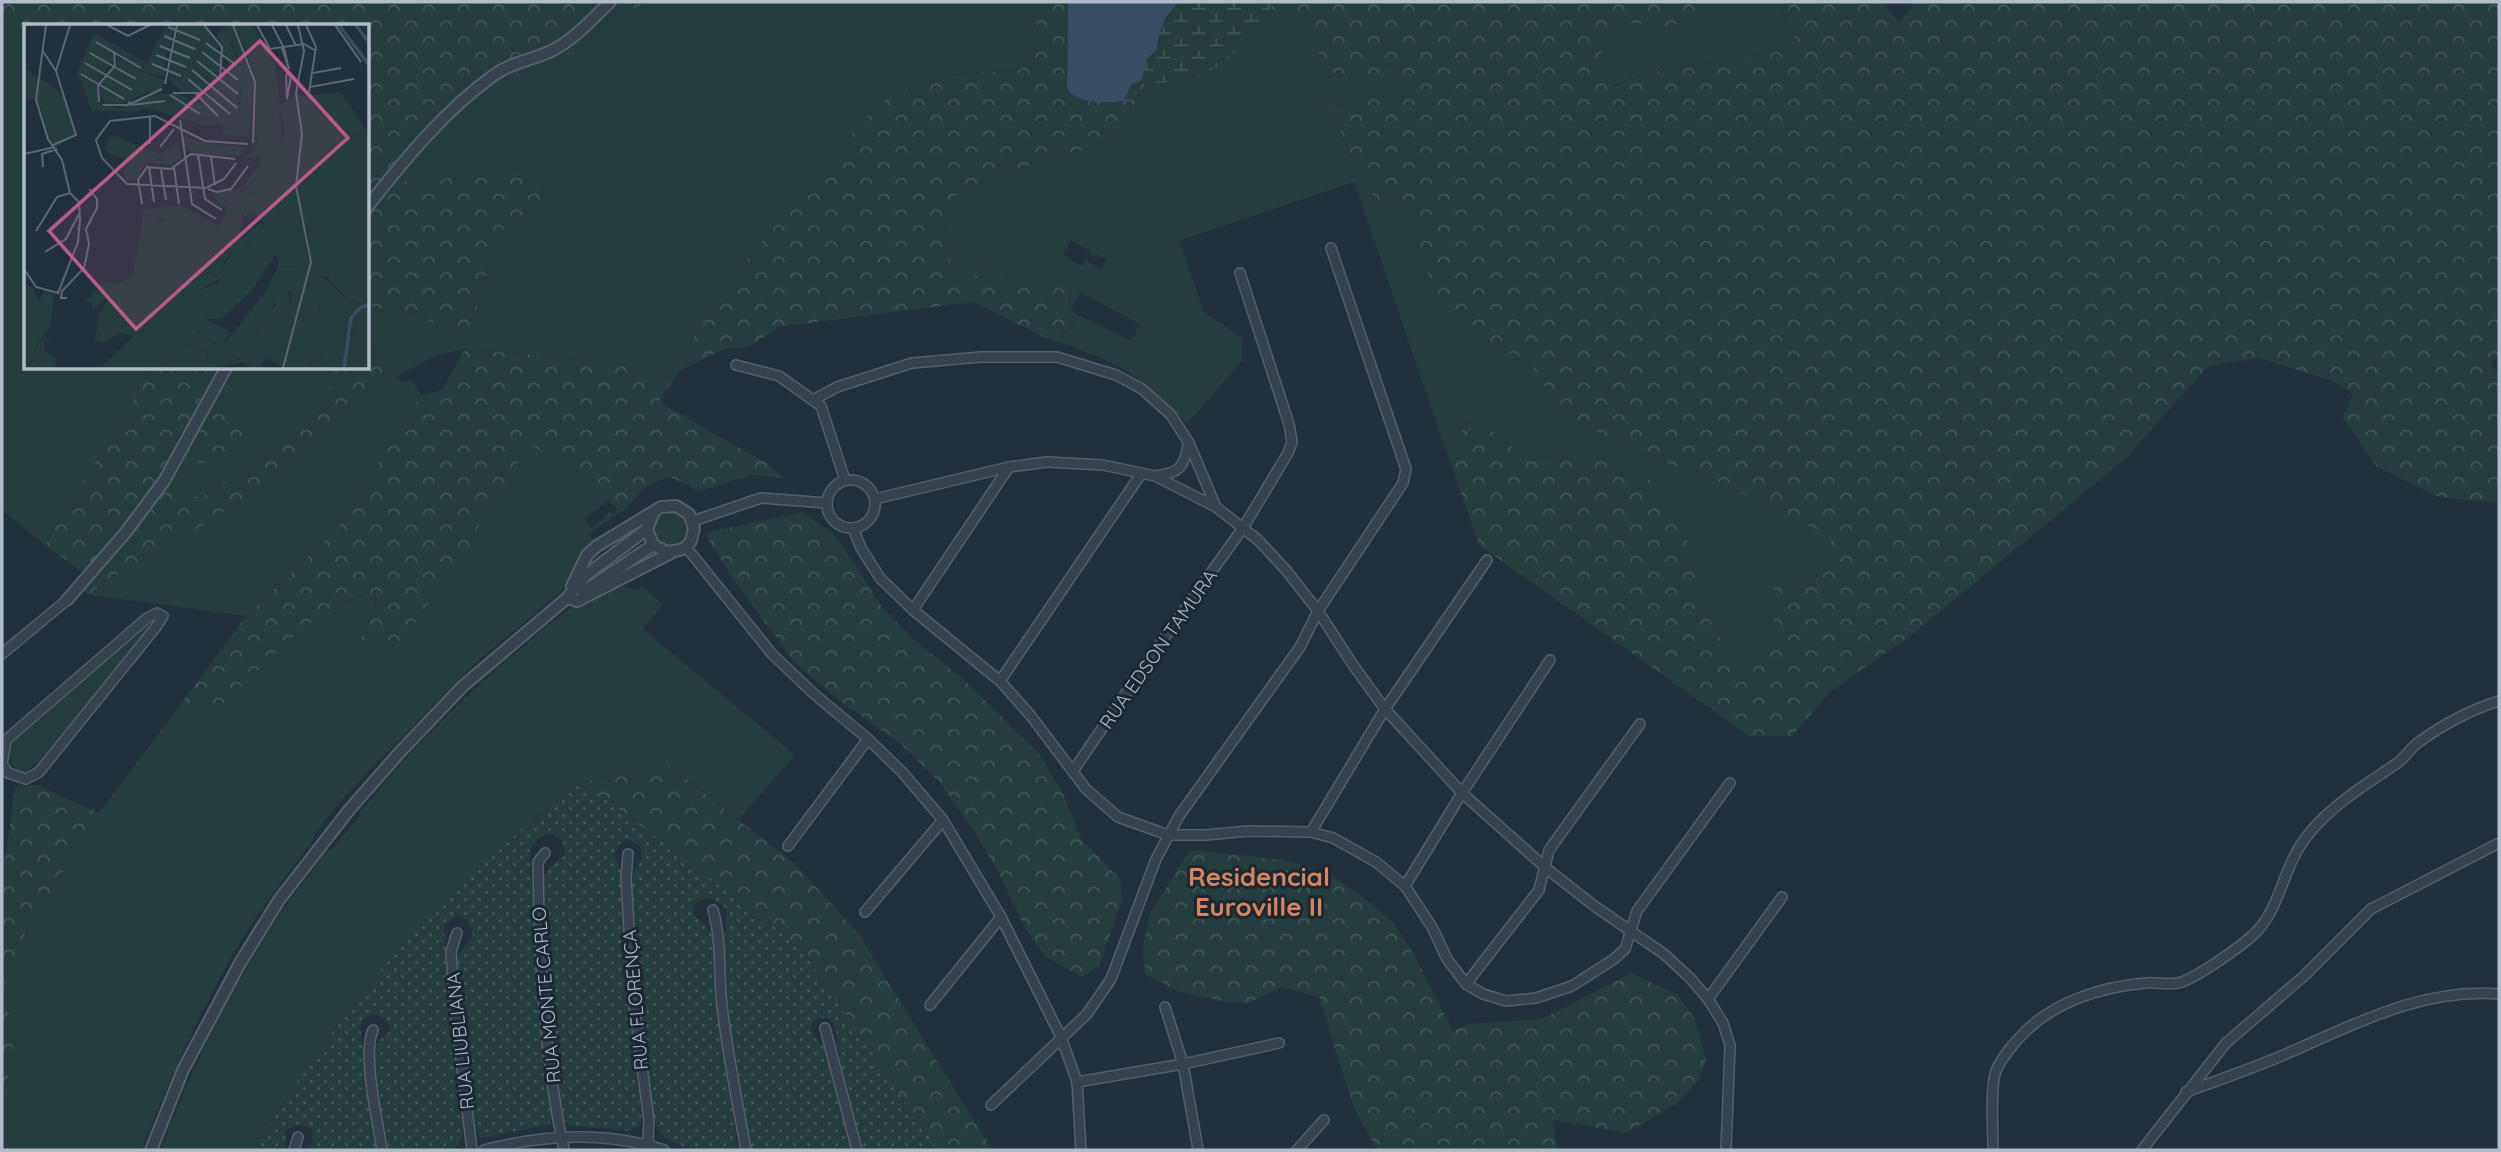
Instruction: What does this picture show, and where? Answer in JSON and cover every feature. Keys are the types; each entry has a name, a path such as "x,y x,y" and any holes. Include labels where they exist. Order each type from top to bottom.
{"street":[{"path":"369,205 441,121 495,74 526,59 552,51 578,32 610,2"},
{"path":"991,1105 1087,1014 1111,979 1156,859 1168,835 1300,647 1318,611 1403,483 1406,469 1331,248"},
{"name":"RUA EDSON TAMURA","path":"1073,771 1243,527 1292,442 1289,424 1240,273"},
{"path":"813,400 837,387 912,363 981,357 1057,357 1116,375 1142,389 1171,415 1189,443 1216,507"},
{"path":"736,365 779,376 821,406 845,480"},
{"path":"2,654 67,600 126,532 164,481 225,369"},
{"path":"875,499 1009,467 1046,462 1102,465 1155,476 1174,473 1186,460 1189,443"},
{"path":"913,610 1009,467"},
{"path":"1000,681 1141,474"},
{"path":"1155,476 1216,507 1258,540 1318,611 1385,709 1462,793 1546,868 1664,954 1708,999 1723,1023 1730,1045 1726,1150"},
{"path":"845,480 860,481 872,491 875,499 873,514 868,521 853,528 837,524 831,518 826,503 830,491 845,480"},
{"path":"693,521 761,498 826,503"},
{"path":"676,506 683,509 693,521 693,535 686,547 577,601 567,598 583,571 587,555 597,546 661,507 676,506"},
{"path":"151,1150 179,1079 210,1016 260,929 300,872 365,790 463,686 567,598 586,590 647,536 654,512"},
{"path":"853,528 880,578 913,610 1000,681 1086,789 1118,817 1168,835 1248,831 1311,832 1333,838 1376,862 1405,887 1432,927 1447,959 1466,984 1483,994 1506,1001 1536,998 1572,986 1625,949 1637,911 1730,783"},
{"path":"624,530 647,536 661,550 674,552"},
{"path":"583,571 647,536"},
{"path":"686,547 772,654 814,694 868,738 902,772 943,820 1000,917 1061,1037 1077,1082 1082,1150"},
{"path":"1311,832 1385,709 1487,561"},
{"path":"583,571 589,583 586,590"},
{"path":"161,614 163,616 156,627 38,772 26,779 5,774 2,764 6,740 147,618 161,614"},
{"path":"1405,887 1462,793 1550,660"},
{"path":"1993,1150 1995,1072 2022,1035 2045,1016 2079,997 2118,986 2151,982 2172,984 2183,981 2243,943 2263,925 2295,855 2314,827 2365,785 2400,762 2416,744 2475,710 2499,701"},
{"path":"1466,984 1539,890 1549,850 1640,724"},
{"path":"789,846 868,738"},
{"path":"865,912 943,820"},
{"path":"2142,1150 2226,1042 2304,976 2371,909 2499,843"},
{"name":"RUA MONTE CARLO","path":"545,853 538,862 539,933 557,1121 564,1150"},
{"name":"RUA FLORENÇA","path":"628,854 626,878 633,996 651,1148"},
{"path":"1708,999 1782,897"},
{"path":"712,910 718,928 722,996 732,1077 746,1150"},
{"path":"930,1005 1000,917"},
{"name":"RUA LIUBLIANA","path":"457,933 451,952 472,1150"},
{"path":"2185,1093 2282,1056 2390,1008 2428,998 2499,994"},
{"path":"1165,1007 1183,1063 1198,1149"},
{"path":"825,1028 857,1150"},
{"path":"373,1030 369,1056 382,1150"},
{"path":"1077,1082 1279,1042"},
{"path":"1297,1150 1324,1121"},
{"path":"294,1150 298,1137"},
{"path":"484,1150 525,1140 561,1138 597,1138 663,1150"}],"green space":[{"path":"2,2 648,2 492,70 437,120 394,173 421,191 461,170 505,167 539,174 542,194 538,202 523,217 497,234 476,312 468,329 451,331 413,313 369,306 369,24 24,24 24,36 2,23"},
{"path":"648,2 1035,2 1035,48 1027,64 1020,70 955,74 752,253 667,377 612,362 465,349 435,356 397,376 400,381 413,381 421,395 337,529 246,616 90,595 101,584 200,527 278,477 387,380 369,343 369,306 413,313 451,331 468,329 476,312 497,234 523,217 538,202 542,193 539,174 505,167 461,170 421,191 394,173 437,120 492,70"},
{"path":"1035,2 1069,2 1087,101 1124,101 1131,85 1142,80 1145,86 1111,145 1061,154 960,190 949,210 945,229 952,271 962,279 974,278 982,259 990,277 1046,282 1052,276 1061,275 1069,280 1070,310 1076,323 1058,342 973,302 778,327 750,347 724,349 679,371 659,402 768,464 784,478 751,475 697,492 669,477 646,486 625,509 593,531 591,529 610,512 612,514 617,510 607,499 529,443 464,555 405,637 387,649 356,647 376,602 368,592 326,611 292,638 215,711 188,713 179,706 246,616 337,529 421,395 442,390 465,349 612,362 667,377 752,253 866,117 887,99 918,84 952,76 1020,70 1032,57 1035,48"},
{"path":"1273,2 1714,2 1671,27 1634,23 1610,29 1599,61 1608,86 1612,87 1652,72 1781,51 1800,52 1802,46 1787,26 1781,2 1882,2 1900,23 1914,2 2499,2 2499,354 2493,361 2492,368 2499,372 2499,503 2438,497 2377,467 2343,418 2353,394 2330,380 2259,358 2208,366 2125,459 1913,634 1830,692 1792,736 1749,736 1479,545 1449,459 1466,421 1495,433 1529,460 1579,452 1652,481 1690,547 1707,614 1734,664 1773,638 1774,587 1822,574 1832,537 1718,482 1625,448 1560,412 1530,362 1472,336 1447,311 1428,277 1417,231 1395,203 1385,207 1369,191 1338,128 1320,104 1321,99 1354,111 1377,95 1400,90 1403,77 1387,64 1384,65 1383,72 1376,76 1335,75 1321,57 1300,20 1270,9"},
{"path":"1273,2 1248,38 1219,66 1199,76 1145,86 1142,80 1147,59 1157,49 1160,31 1177,4"},
{"path":"1714,2 1781,2 1787,26 1802,46 1800,53 1781,51 1652,72 1608,87 1599,61 1610,29 1634,23 1671,27"},
{"path":"1270,9 1300,19 1321,57 1340,76 1356,75 1387,64 1395,68 1403,77 1400,90 1377,95 1354,111 1322,99 1320,104 1338,128 1369,191 1385,207 1395,203 1417,231 1428,277 1472,336 1530,362 1560,412 1625,448 1718,482 1833,537 1822,574 1774,587 1774,638 1734,664 1707,614 1690,547 1579,452 1529,460 1495,433 1466,421 1449,459 1354,182 1179,241 1204,312 1242,338 1242,361 1187,424 1157,394 1129,373 1097,356 1058,342 1076,323 1071,311 1131,341 1140,324 1080,292 1070,311 1071,294 1046,282 990,277 981,260 974,278 962,279 952,271 946,239 946,220 953,200 960,190 1061,154 1111,145 1145,86 1200,76 1240,46","holes":["1071,240 1090,251 1089,254 1095,257 1097,254 1107,260 1101,271 1086,259 1081,266 1063,255"]},
{"path":"2,23 24,36 24,369 151,369 45,545 2,510"},
{"path":"369,343 387,380 278,477 200,527 101,584 90,595 74,584 84,573 45,545 151,369 234,369 217,398 247,417 256,434 239,450 224,459 206,463 183,463 173,477 171,489 192,497 206,494 293,439 312,421 325,398 335,369 369,369"},
{"path":"234,369 335,369 321,408 303,431 206,494 192,497 184,495 171,489 173,477 183,462 246,417 217,398"},
{"path":"529,442 610,499 584,520 593,531 589,534 593,539 597,536 599,539 560,593 471,667 341,800 314,835 314,839 259,912 230,959 183,1053 142,1150 2,1150 2,1099 14,1054 7,1002 2,996 2,988 19,963 24,936 99,813 179,706 188,713 326,611 369,592 376,601 357,647 478,527 499,497"},
{"path":"803,512 837,538 882,607 915,641 963,679 1040,755 1064,796 1081,839 1121,880 1122,900 1099,966 1082,977 1046,957 1026,930 996,868 941,784 901,744 839,700 794,662 731,576 705,533"},
{"path":"670,513 682,518 687,530 682,542 670,547 658,542 653,530 658,518"},
{"path":"620,585 639,591 640,585 663,604 643,629 795,755 739,819 666,763 583,782 535,818 479,868 388,963 344,1015 279,1109 255,1150 160,1150 198,1061 242,974 282,911 327,851 331,850 416,747 478,686 562,615 581,602"},
{"path":"150,625 150,629 40,760 27,771 16,769 10,759 12,740"},
{"path":"666,763 795,864 858,933 992,1150 938,1150 799,946 583,782"},
{"path":"583,782 799,946 938,1150 862,1150 853,1122 837,1046 836,1028 829,1018 820,1018 813,1022 811,1029 814,1037 828,1051 834,1086 852,1150 751,1150 727,1009 724,942 727,910 718,902 707,898 697,901 693,913 711,933 715,943 719,1015 738,1150 691,1148 666,1138 653,1118 647,1089 630,885 642,853 641,847 629,840 619,844 614,855 622,873 631,1023 642,1121 631,1131 569,1125 564,1121 542,925 544,878 550,867 564,856 564,848 558,837 547,835 535,842 530,850 538,993 552,1116 550,1124 481,1138 473,1126 456,968 458,956 473,936 468,923 457,915 445,925 444,930 453,1036 465,1123 462,1139 453,1150 389,1150 378,1097 373,1054 376,1045 390,1031 384,1019 371,1014 363,1019 360,1026 378,1150 307,1150 313,1143 312,1129 298,1124 285,1131 286,1150 255,1150 322,1046 359,996 400,949 442,903 487,860"},
{"path":"37,785 99,813 24,936 19,963 2,988 2,865 6,855 15,787"},
{"path":"1190,850 1284,860 1328,873 1394,923 1415,957 1453,1031 1470,1024 1542,1019 1631,973 1678,995 1695,1019 1706,1061 1697,1082 1679,1102 1627,1133 1553,1120 1557,1150 1377,1150 1353,1106 1319,997 1282,987 1249,1003 1227,1002 1180,992 1145,974 1143,946 1150,913"},
{"path":"2,996 7,1001 14,1054 2,1099"}],"water":[{"path":"1068,2 1188,2 1177,4 1165,19 1157,49 1147,59 1142,80 1131,85 1124,101 1101,102 1085,100 1072,94 1067,88"}],"district":[{"name":"Residencial Euroville II","path":"1259,892"}]}
